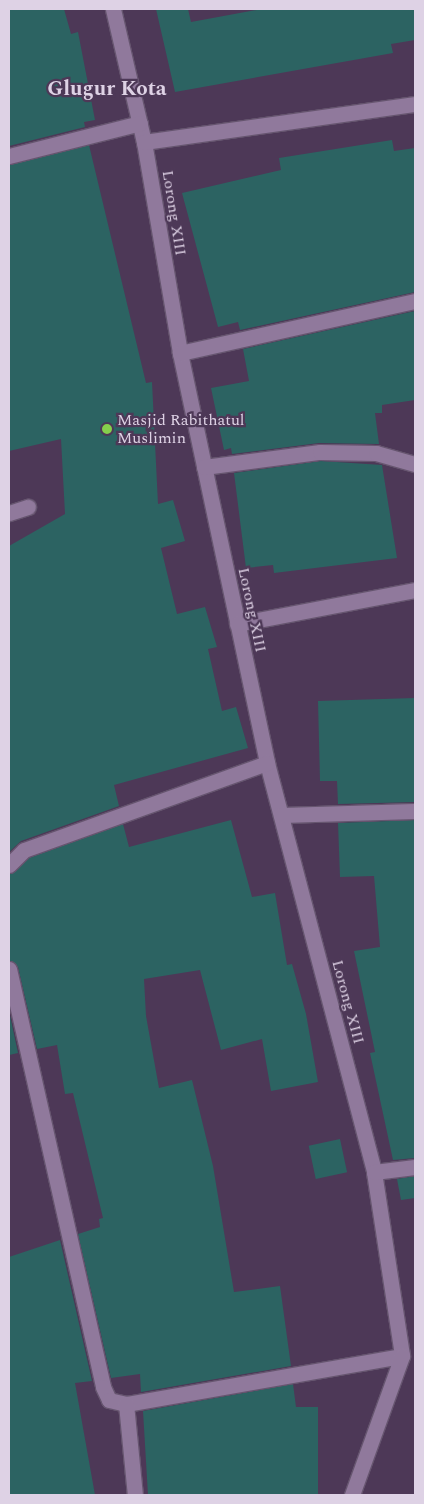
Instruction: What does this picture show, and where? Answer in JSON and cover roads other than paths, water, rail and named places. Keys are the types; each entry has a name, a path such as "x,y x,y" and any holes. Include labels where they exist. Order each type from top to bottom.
{"street":[{"name":"Lorong XIII","path":"113,9 144,142 180,353 267,763 374,1172 402,1356"},
{"path":"144,142 415,104"},
{"path":"9,156 140,124"},
{"path":"180,353 415,302"},
{"path":"204,467 320,452 376,453 415,464"},
{"path":"9,513 28,508"},
{"path":"237,624 415,590"},
{"path":"9,865 24,850 267,763"},
{"path":"281,815 415,811"},
{"path":"9,969 104,1387 110,1400 126,1404 402,1356 352,1495"},
{"path":"374,1172 415,1168"},
{"path":"126,1404 135,1495"}],"place":[{"name":"Masjid Rabithatul Muslimin","path":"107,429"}],"district":[{"name":"Glugur Kota","path":"107,89"}]}
